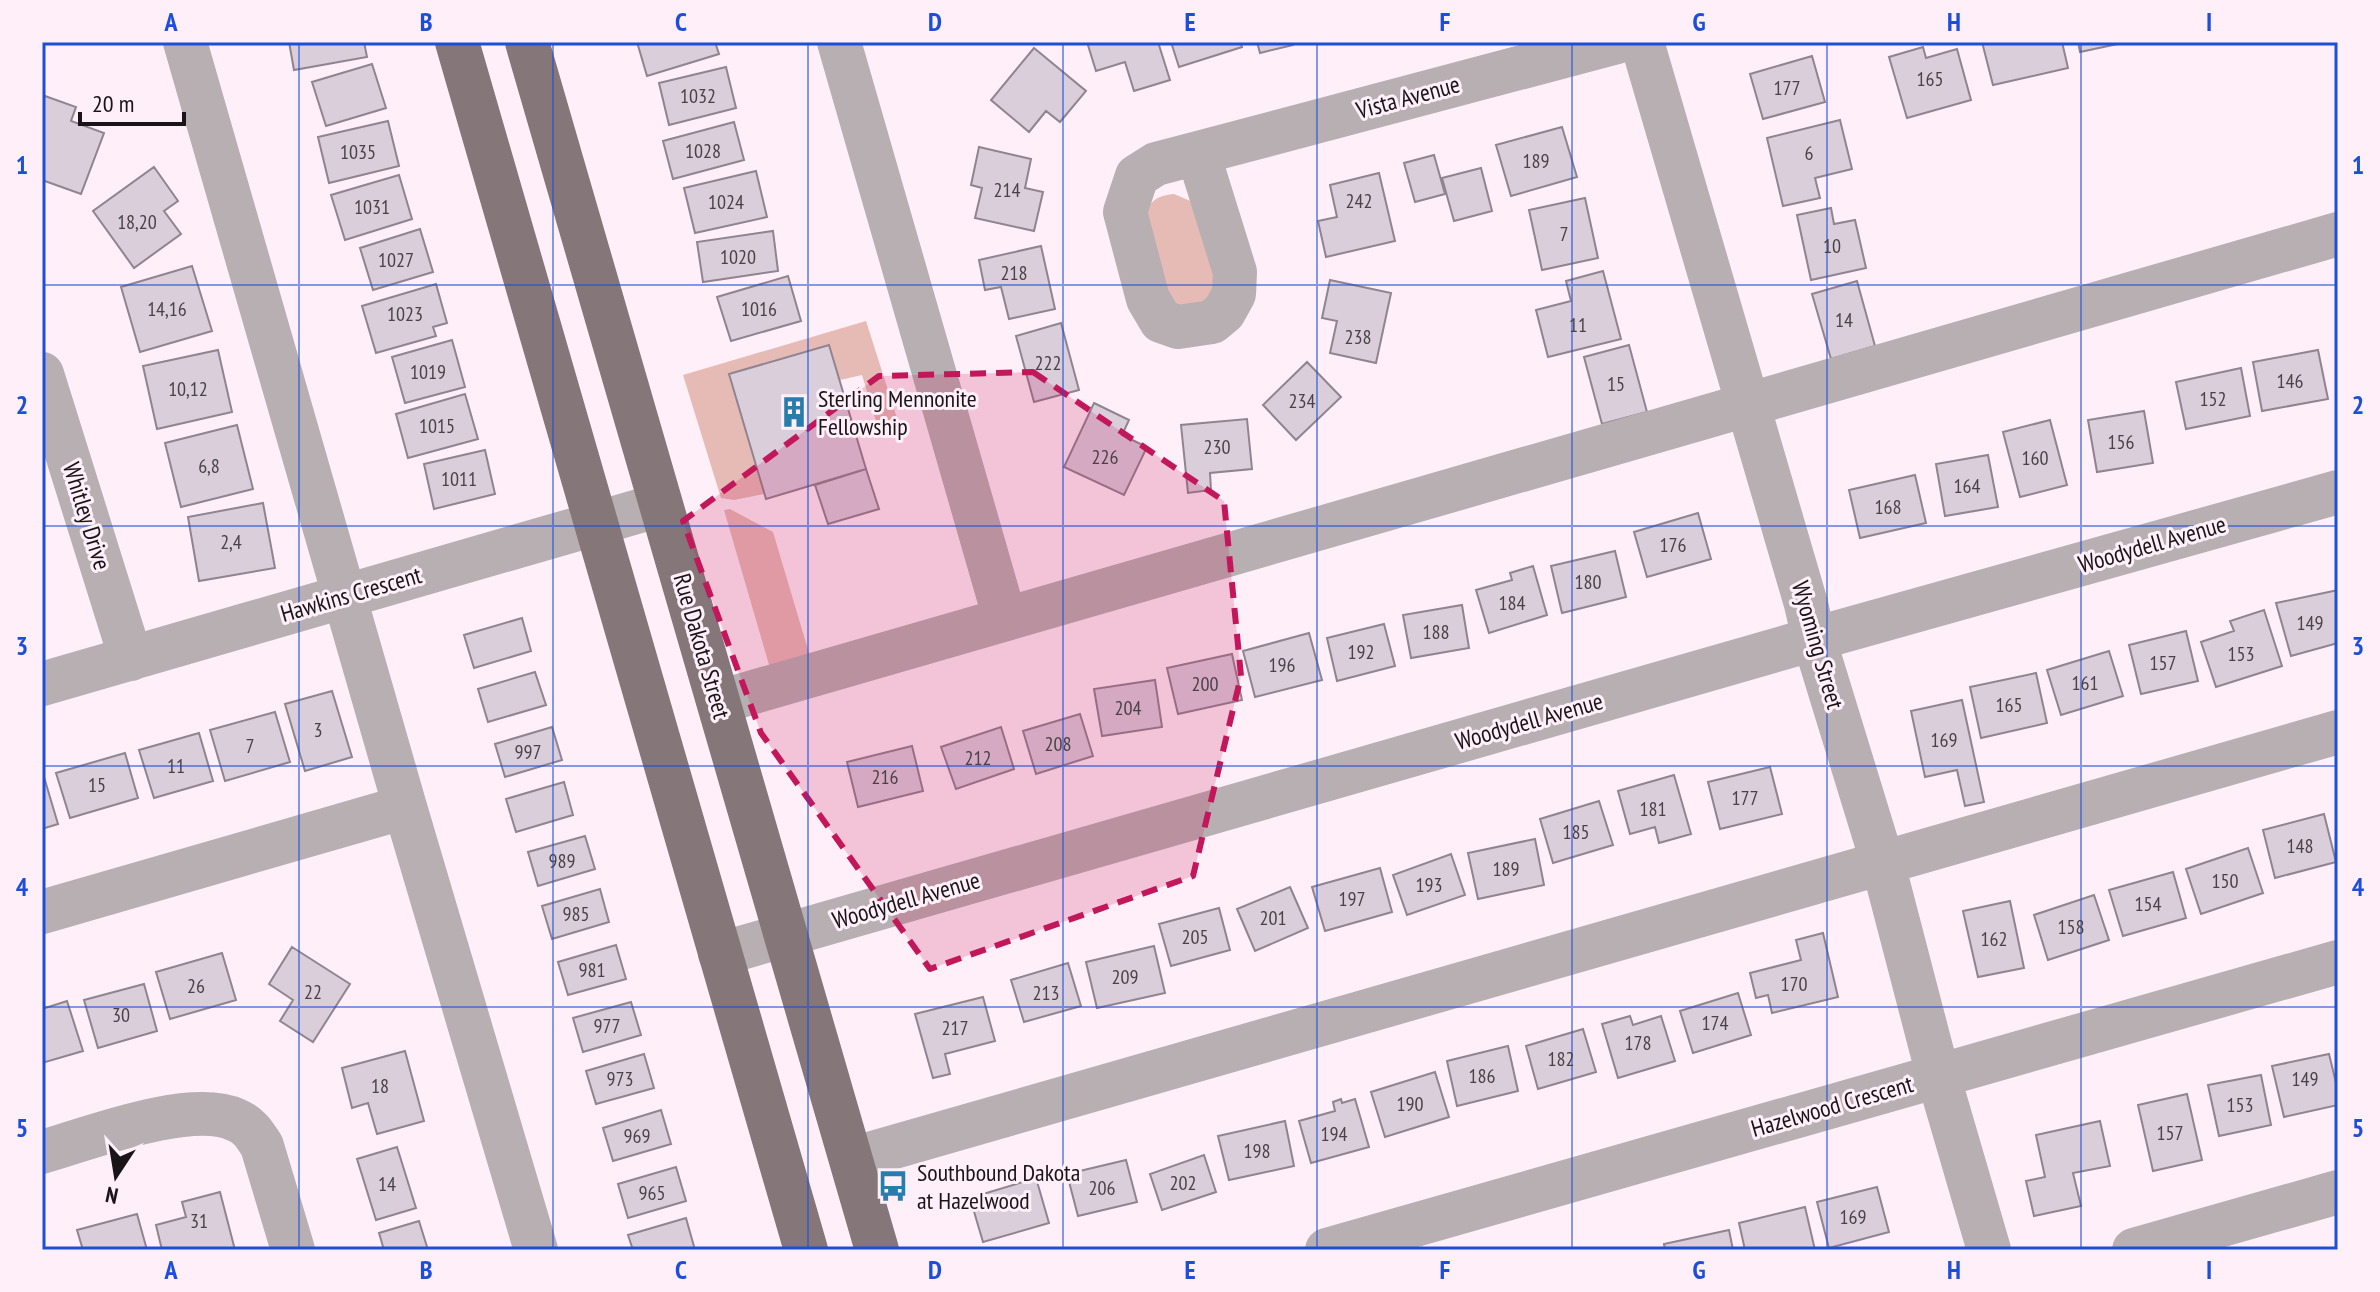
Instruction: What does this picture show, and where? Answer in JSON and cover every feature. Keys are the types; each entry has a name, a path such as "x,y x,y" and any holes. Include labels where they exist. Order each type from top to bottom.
{"main road":[{"path":"457,42 806,1250"},
{"name":"Rue Dakota Street","path":"527,42 877,1250"}],"street":[{"path":"185,42 536,1250"},
{"path":"839,42 1005,619"},
{"name":"Vista Avenue","path":"1198,153 1617,42"},
{"name":"Wyoming Street","path":"1642,42 1814,639 1883,864 1938,1075 1989,1250"},
{"path":"719,702 2338,234"},
{"name":"Whitley Drive","path":"42,374 131,659"},
{"name":"Woodydell Avenue","path":"720,954 1814,639 2338,492"},
{"name":"Hawkins Crescent","path":"42,684 660,505"},
{"path":"852,1159 2338,732"},
{"path":"42,912 405,807"},
{"name":"Hazelwood Crescent","path":"1327,1250 2338,962"},
{"path":"42,1152 181,1113 236,1120 253,1131 262,1146 293,1250"},
{"path":"2134,1250 2338,1192"}],"highlighted area":[{"path":"1033,372 1224,501 1241,676 1193,876 930,969 761,733 683,521 879,376"}],"shaded area":[{"path":"1174,194 1193,202 1220,283 1217,300 1173,308 1151,244 1146,218 1152,202"},
{"path":"866,321 897,418 877,424 862,375 840,380 829,345 729,374 764,494 734,500 721,498 683,375"},
{"path":"730,509 773,532 812,663 772,675 724,510"}],"building":[{"path":"289,42 364,42 367,57 294,70"},
{"path":"637,42 715,42 719,54 647,76"},
{"path":"1087,42 1158,42 1170,80 1134,91 1125,62 1096,71"},
{"path":"1171,42 1240,42 1242,47 1179,67"},
{"path":"1257,42 1292,42 1293,45 1260,53"},
{"path":"1982,42 2062,42 2068,68 1993,85"},
{"path":"2078,42 2127,42 2080,52"},
{"path":"1923,47 1926,58 1957,49 1971,100 1907,118 1889,57"},
{"path":"1034,48 1086,91 1060,122 1046,111 1029,132 991,100"},
{"path":"1812,56 1825,102 1763,119 1750,74"},
{"path":"372,64 386,108 326,126 312,82"},
{"path":"726,67 736,108 669,125 659,83"},
{"path":"45,96 76,107 71,121 104,133 81,194 42,180 42,103"},
{"path":"1840,120 1852,169 1815,178 1820,198 1783,206 1767,138"},
{"path":"388,121 399,166 329,183 318,137"},
{"path":"734,122 744,160 673,179 663,141"},
{"path":"1562,127 1577,177 1511,196 1496,145"},
{"path":"979,147 1031,159 1025,188 1043,192 1034,231 975,218 982,188 971,185"},
{"path":"1434,155 1445,194 1415,202 1404,163"},
{"path":"154,167 178,201 164,211 181,234 134,268 93,211"},
{"path":"1481,168 1492,211 1454,221 1442,178"},
{"path":"756,171 767,217 695,233 684,188"},
{"path":"1379,173 1395,241 1326,257 1318,221 1337,217 1330,185"},
{"path":"399,175 412,219 345,240 331,195"},
{"path":"1585,198 1598,258 1542,270 1529,210"},
{"path":"1831,208 1834,224 1855,220 1866,268 1811,280 1797,215"},
{"path":"420,229 433,272 373,290 360,248"},
{"path":"773,231 778,271 703,282 697,242"},
{"path":"1041,246 1055,309 1009,319 1001,287 985,290 979,260"},
{"path":"192,266 212,331 140,352 121,287"},
{"path":"1603,271 1621,339 1548,357 1536,310 1571,301 1566,281"},
{"path":"788,276 801,321 731,341 717,297"},
{"path":"1330,280 1391,293 1376,363 1330,353 1337,321 1322,318"},
{"path":"1857,281 1875,346 1831,359 1812,294"},
{"path":"436,284 447,323 433,327 436,336 376,353 362,306"},
{"path":"1061,323 1079,390 1034,402 1016,336"},
{"path":"452,340 465,387 405,403 392,357"},
{"name":"Sterling Mennonite Fellowship","path":"829,345 866,469 766,499 729,374"},
{"path":"1629,345 1647,412 1602,424 1584,357"},
{"path":"218,350 232,412 157,429 143,366"},
{"path":"2318,350 2328,399 2262,411 2253,362"},
{"path":"1307,362 1341,397 1296,440 1263,405"},
{"path":"2241,368 2250,416 2186,429 2176,382"},
{"path":"465,394 478,439 408,458 396,414"},
{"path":"1094,403 1129,420 1122,435 1147,447 1124,495 1064,467"},
{"path":"2144,411 2153,463 2097,472 2088,420"},
{"path":"1247,419 1252,469 1210,473 1211,490 1188,493 1181,425"},
{"path":"2050,420 2067,485 2020,497 2003,432"},
{"path":"237,425 253,489 181,507 165,443"},
{"path":"485,450 495,494 434,509 424,464"},
{"path":"1988,455 1998,507 1945,516 1936,464"},
{"path":"866,469 879,509 828,524 815,485"},
{"path":"1915,475 1926,523 1860,538 1849,490"},
{"path":"263,503 275,568 199,581 188,517"},
{"path":"1698,513 1711,559 1647,577 1634,532"},
{"path":"1615,551 1626,597 1562,613 1551,566"},
{"path":"1533,566 1547,615 1489,633 1476,590 1512,580 1510,573"},
{"path":"2338,590 2338,643 2291,656 2276,603"},
{"path":"1462,605 1469,648 1411,658 1403,615"},
{"path":"2264,610 2282,666 2216,687 2201,642 2234,631 2230,621"},
{"path":"522,618 531,651 474,668 464,635"},
{"path":"1384,624 1395,666 1337,681 1327,638"},
{"path":"2186,631 2198,681 2141,694 2129,645"},
{"path":"1309,633 1322,680 1255,697 1243,651"},
{"path":"2109,651 2123,696 2061,715 2047,670"},
{"path":"1232,654 1242,700 1178,714 1167,668"},
{"path":"535,672 546,705 488,722 478,689"},
{"path":"2036,673 2047,723 1981,738 1970,687"},
{"path":"1155,680 1162,727 1102,736 1094,689"},
{"path":"332,691 352,757 305,771 285,704"},
{"path":"1962,700 1984,802 1965,806 1957,770 1925,777 1911,711"},
{"path":"275,712 290,762 225,781 210,730"},
{"path":"1080,714 1093,756 1036,774 1023,731"},
{"path":"552,727 562,760 505,777 495,744"},
{"path":"1001,727 1014,769 956,789 941,747"},
{"path":"199,733 213,781 154,798 139,750"},
{"path":"912,746 923,791 858,807 847,762"},
{"path":"125,753 138,798 70,818 56,773"},
{"path":"1770,767 1782,814 1720,829 1708,782"},
{"path":"1674,775 1691,834 1659,843 1655,827 1630,834 1618,791"},
{"path":"42,777 58,824 42,829"},
{"path":"564,782 573,815 516,832 506,799"},
{"path":"1599,801 1613,845 1553,863 1540,819"},
{"path":"2324,814 2336,862 2275,878 2263,830"},
{"path":"585,836 595,869 538,886 528,852"},
{"path":"1535,839 1544,885 1478,899 1468,853"},
{"path":"2248,848 2263,893 2201,914 2186,869"},
{"path":"1451,854 1465,895 1407,915 1393,875"},
{"path":"1380,868 1392,912 1325,931 1312,887"},
{"path":"2173,872 2186,918 2123,936 2109,890"},
{"path":"1290,887 1308,928 1255,951 1237,909"},
{"path":"600,889 609,922 552,939 542,906"},
{"path":"2094,895 2109,940 2048,960 2034,915"},
{"path":"2010,901 2024,968 1978,977 1963,911"},
{"path":"1219,908 1230,950 1171,966 1159,924"},
{"path":"1823,933 1838,997 1772,1013 1768,995 1756,998 1750,973 1801,960 1796,940"},
{"path":"616,945 626,979 568,995 558,962"},
{"path":"1154,946 1165,993 1097,1008 1086,962"},
{"path":"292,947 350,984 313,1042 280,1021 293,1000 269,984"},
{"path":"222,953 236,1000 170,1019 156,972"},
{"path":"1068,963 1081,1006 1024,1022 1011,980"},
{"path":"144,984 157,1031 98,1048 84,1000"},
{"path":"1738,993 1751,1035 1693,1053 1680,1011"},
{"path":"983,997 995,1041 945,1054 950,1074 933,1078 915,1014"},
{"path":"67,1001 83,1051 42,1063 42,1009"},
{"path":"631,1002 641,1035 583,1052 573,1018"},
{"path":"1630,1016 1633,1025 1661,1016 1675,1061 1618,1078 1602,1024"},
{"path":"1583,1029 1596,1072 1538,1089 1526,1046"},
{"path":"1508,1046 1518,1091 1457,1106 1447,1061"},
{"path":"405,1051 424,1121 377,1134 368,1103 352,1108 342,1068"},
{"path":"644,1054 654,1088 596,1104 586,1071"},
{"path":"2329,1054 2338,1091 2338,1105 2284,1117 2272,1066"},
{"path":"1435,1072 1449,1117 1385,1137 1371,1092"},
{"path":"2261,1075 2271,1125 2219,1136 2208,1085"},
{"path":"2187,1094 2202,1160 2153,1171 2138,1105"},
{"path":"1341,1099 1342,1103 1355,1099 1369,1147 1311,1163 1299,1121 1335,1111 1333,1102"},
{"path":"661,1110 671,1144 613,1161 603,1128"},
{"path":"1285,1121 1294,1166 1229,1180 1218,1136"},
{"path":"2100,1121 2110,1166 2073,1173 2081,1206 2034,1216 2026,1181 2045,1177 2036,1135"},
{"path":"397,1147 416,1208 376,1220 357,1159"},
{"path":"1204,1155 1216,1192 1162,1210 1150,1174"},
{"path":"1126,1160 1137,1202 1078,1216 1067,1174"},
{"path":"676,1167 686,1201 628,1218 618,1184"},
{"path":"1036,1178 1049,1223 983,1242 970,1198"},
{"path":"1877,1187 1889,1232 1829,1248 1817,1202"},
{"path":"220,1192 235,1250 162,1250 156,1225 186,1217 182,1202"},
{"path":"1805,1207 1815,1250 1745,1250 1739,1223"},
{"path":"137,1214 147,1250 83,1250 77,1230"},
{"path":"686,1218 695,1250 633,1250 628,1235"},
{"path":"419,1221 428,1250 384,1250 379,1233"},
{"path":"1729,1230 1733,1250 1665,1250 1664,1244"}],"place":[{"name":"Sterling Mennonite Fellowship","path":"794,412"},
{"name":"Southbound Dakota at Hazelwood","path":"893,1186"}]}
